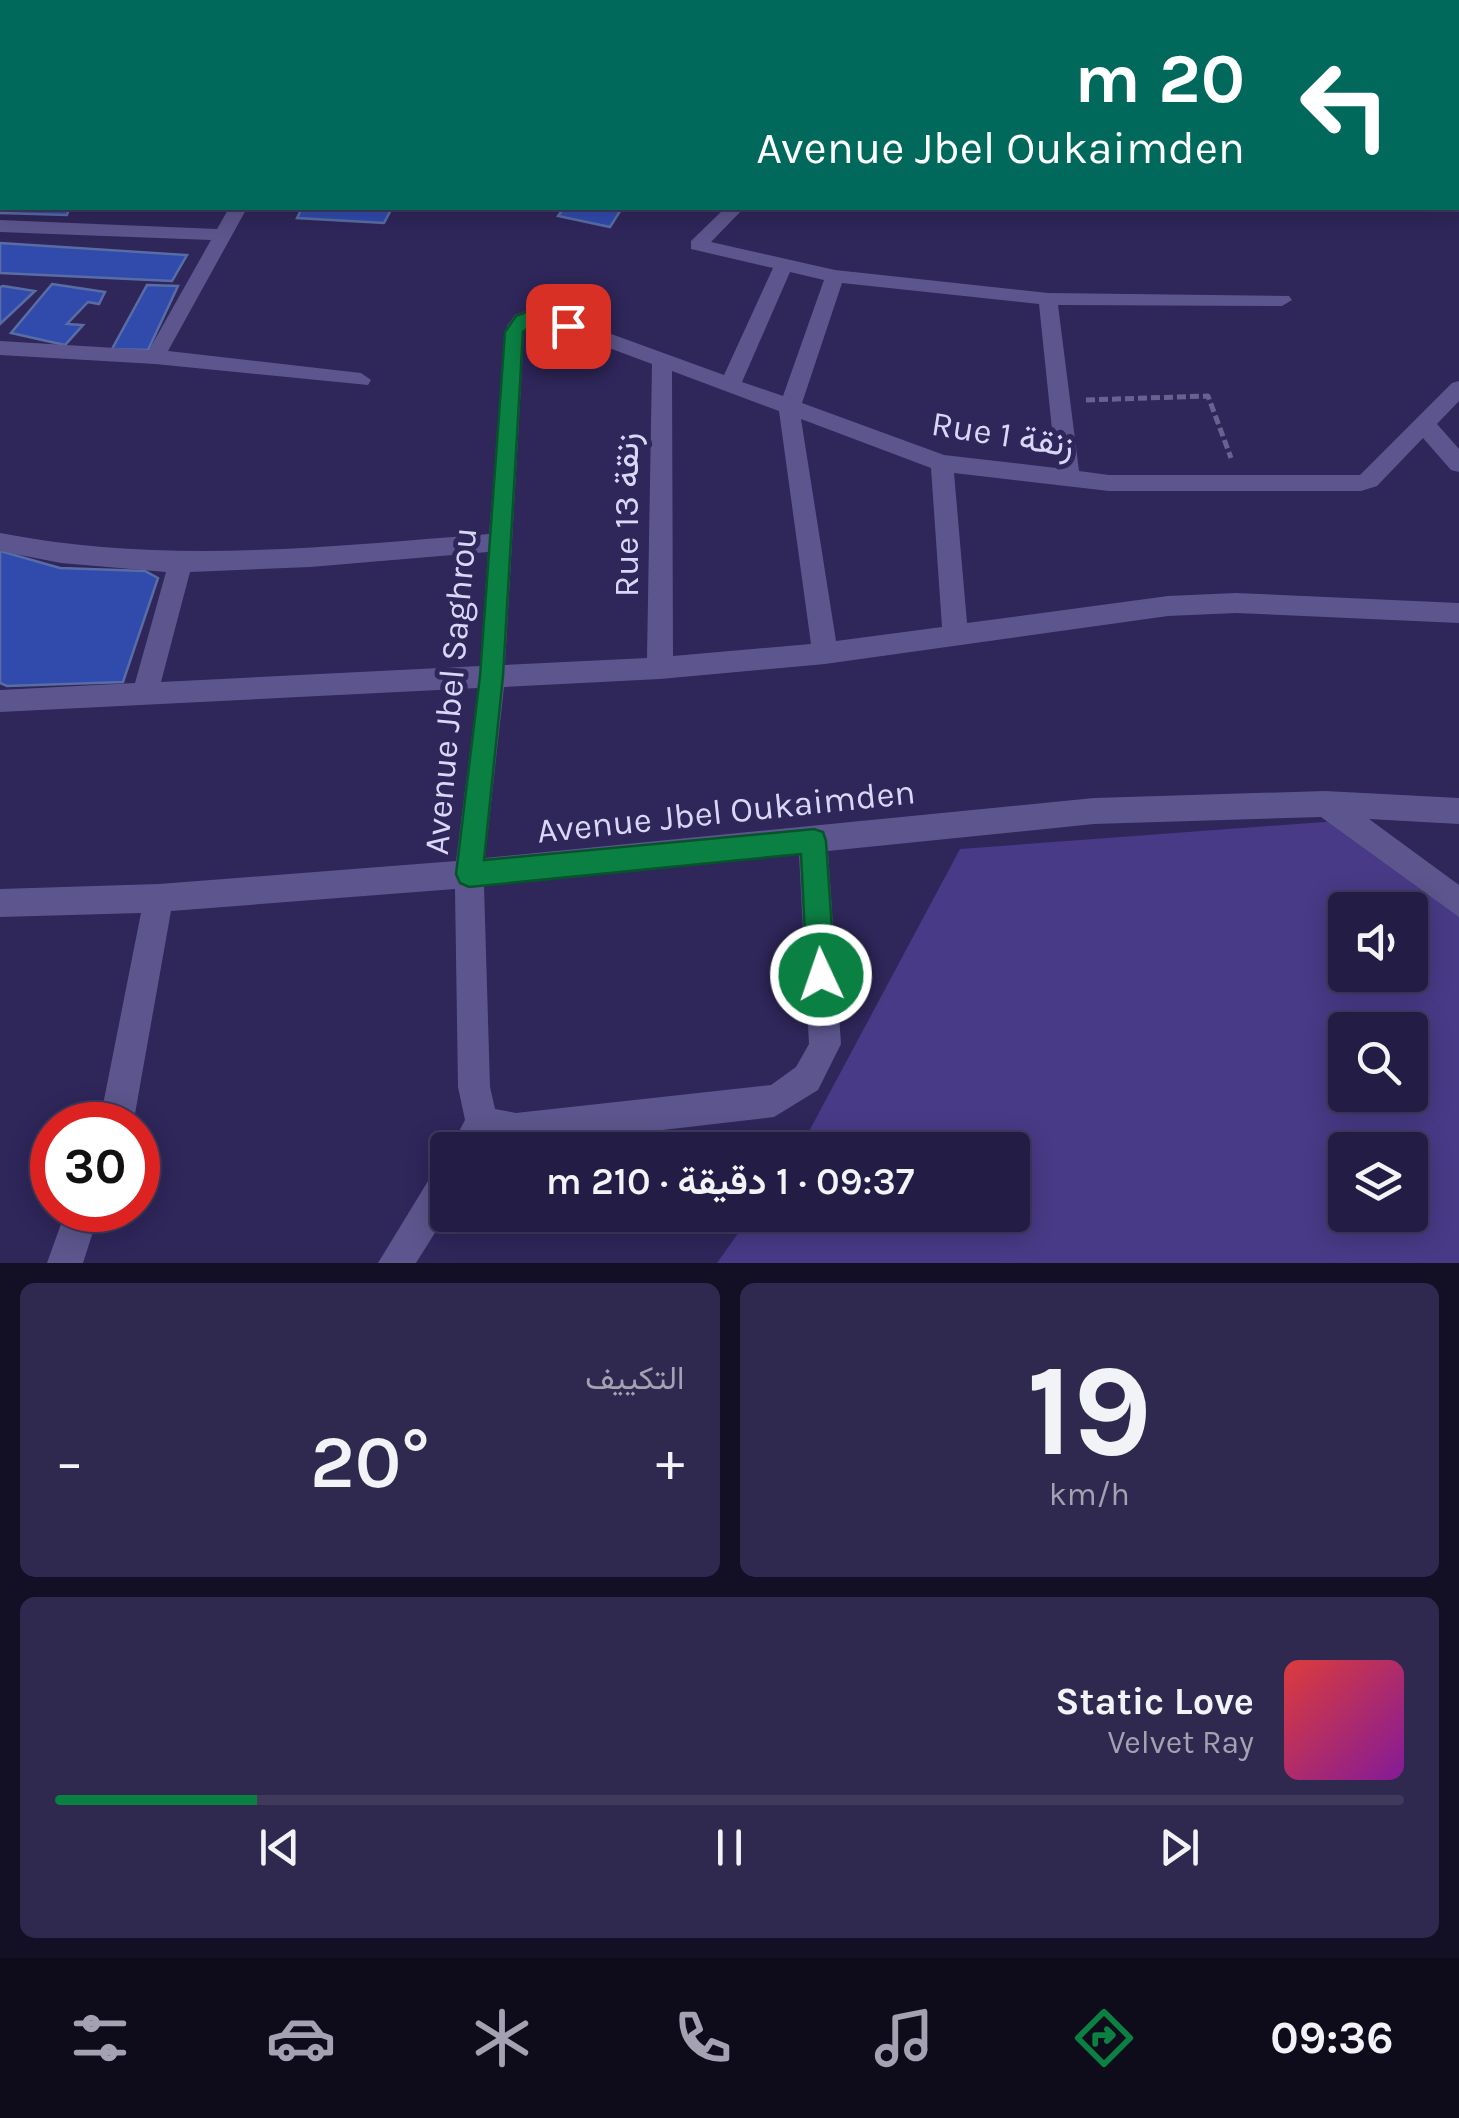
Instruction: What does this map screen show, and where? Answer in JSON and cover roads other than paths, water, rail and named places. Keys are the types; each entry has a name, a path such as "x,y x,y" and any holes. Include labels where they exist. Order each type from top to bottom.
{"street":[{"path":"155,357 237,210"},
{"path":"733,210 698,245 835,276 1048,298 1282,300"},
{"path":"0,226 223,236"},
{"path":"730,386 784,264"},
{"path":"825,654 789,410 835,276"},
{"path":"1048,298 1069,478"},
{"name":"Rue 1 زنقة","path":"522,320 537,314 789,410 942,463 1154,485 1361,483 1374,475 1459,388"},
{"name":"Avenue Jbel Saghrou","path":"474,1132 469,874 492,676 514,332 522,320"},
{"path":"0,348 155,357 361,380"},
{"name":"Rue 13 زنقة","path":"660,668 662,363"},
{"path":"1423,424 1459,464"},
{"path":"942,463 956,634"},
{"path":"0,542 62,557 180,565 498,542"},
{"path":"145,692 180,565"},
{"path":"0,701 660,668 825,654 1168,606 1236,603 1459,613"},
{"path":"1326,804 1459,903"},
{"name":"Avenue Jbel Oukaimden","path":"0,903 158,898 469,874 1094,811 1326,804 1459,811"},
{"name":"Avenue Jbel Saghrou","path":"491,1132 774,1102 812,1076 825,1044 814,841"},
{"path":"120,1102 158,898"},
{"path":"396,1263 430,1209"},
{"path":"65,1263 76,1232"}]}
